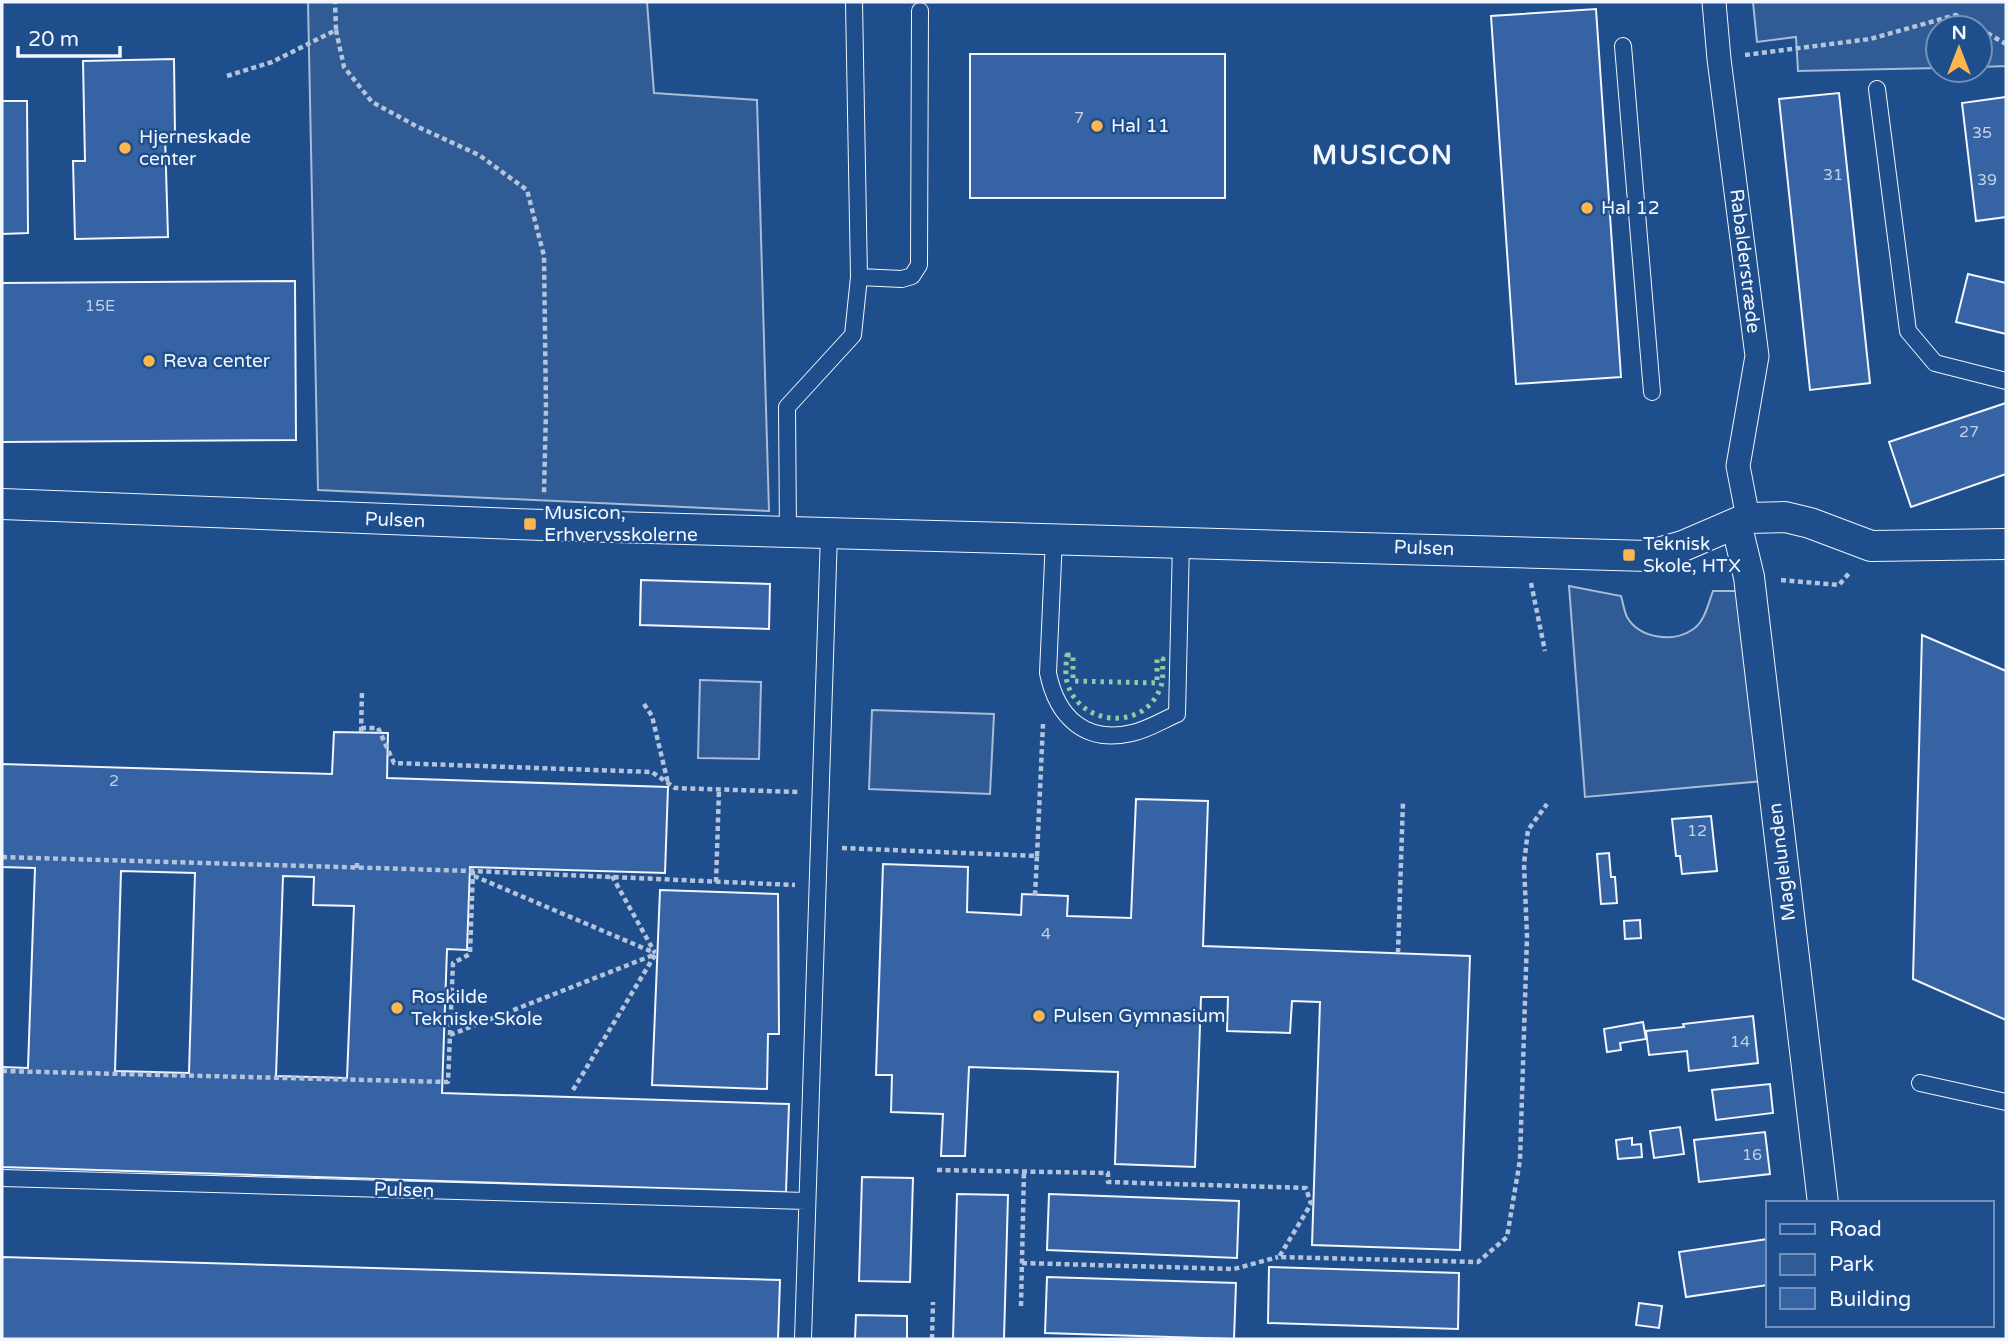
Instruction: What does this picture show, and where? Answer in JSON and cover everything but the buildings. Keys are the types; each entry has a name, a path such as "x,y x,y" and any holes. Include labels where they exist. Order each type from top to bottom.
{"street":[{"name":"Rabalderstræde","path":"1714,2 1758,356 1738,466 1742,521"},
{"name":"Pulsen","path":"2,504 543,525 1648,556 1683,546 1742,521 1785,517 1810,523 1871,546 2006,544"},
{"name":"Maglelunden","path":"1742,521 1823,1201"}],"lane":[{"path":"788,532 787,407 852,335 859,277 854,2"},
{"path":"859,277 902,279 912,276 919,265 920,11"},
{"path":"1623,46 1652,392"},
{"path":"1877,89 1909,331 1936,363 2006,381"},
{"path":"803,1339 829,533"},
{"path":"1054,538 1048,673 1052,693 1077,725 1096,734 1116,736 1136,733 1177,714 1181,542"},
{"path":"1920,1083 2006,1102"},
{"name":"Pulsen","path":"2,1178 806,1202"}],"path":[{"path":"335,2 336,30 344,67 372,102 479,155 527,190 544,256 546,409 543,525"},
{"path":"1719,59 1870,39 1924,24"},
{"path":"227,76 272,62 336,30"},
{"path":"1524,551 1545,651"},
{"path":"362,691 361,730 378,728 394,763 652,772 674,788 822,793"},
{"path":"644,704 652,716 668,783"},
{"path":"1035,895 1044,716 1059,705"},
{"path":"716,882 719,790"},
{"path":"1398,953 1404,801"},
{"path":"1022,1263 1234,1269 1279,1257 1478,1262 1507,1237 1520,1160 1527,936 1524,864 1528,830 1547,804"},
{"path":"820,847 1037,856"},
{"path":"2,858 612,876 817,886"},
{"path":"357,860 357,868"},
{"path":"474,873 656,954"},
{"path":"2,1071 449,1082 453,963 470,954 474,873"},
{"path":"612,876 656,954"},
{"path":"450,1035 656,954"},
{"path":"573,1090 656,954"},
{"path":"937,1170 1108,1173 1108,1182 1306,1188 1311,1204 1279,1257"},
{"path":"1021,1306 1024,1171"},
{"path":"932,1339 933,1302"}],"green space":[{"path":"308,2 647,2 654,93 757,100 769,511 318,490"},
{"path":"1753,2 2006,2 2006,66 1994,66 1994,14 1924,14 1924,68 1798,71 1796,37 1757,42"},
{"path":"1569,586 1621,596 1626,615 1632,624 1648,634 1666,637 1684,634 1696,627 1706,612 1713,591 1736,591 1763,781 1585,797"},
{"path":"700,680 761,682 759,759 698,758"},
{"path":"872,710 994,714 990,794 869,789"}],"hedge":[{"path":"1067,655 1073,655 1073,681 1157,683 1157,659 1163,659 1161,686 1153,701 1142,711 1128,717 1098,715 1085,708 1074,697 1066,679 1067,655"}],"place":[{"name":"Hal 11","path":"1097,126"},
{"name":"Hjerneskade center","path":"125,148"},
{"name":"Hal 12","path":"1587,208"},
{"name":"Reva center","path":"149,361"},
{"name":"Musicon, Erhvervsskolerne","path":"530,524"},
{"name":"Teknisk Skole, HTX","path":"1629,555"},
{"name":"Roskilde Tekniske Skole","path":"397,1008"},
{"name":"Pulsen Gymnasium","path":"1039,1016"}],"district":[{"name":"MUSICON","path":"1383,155"}]}
